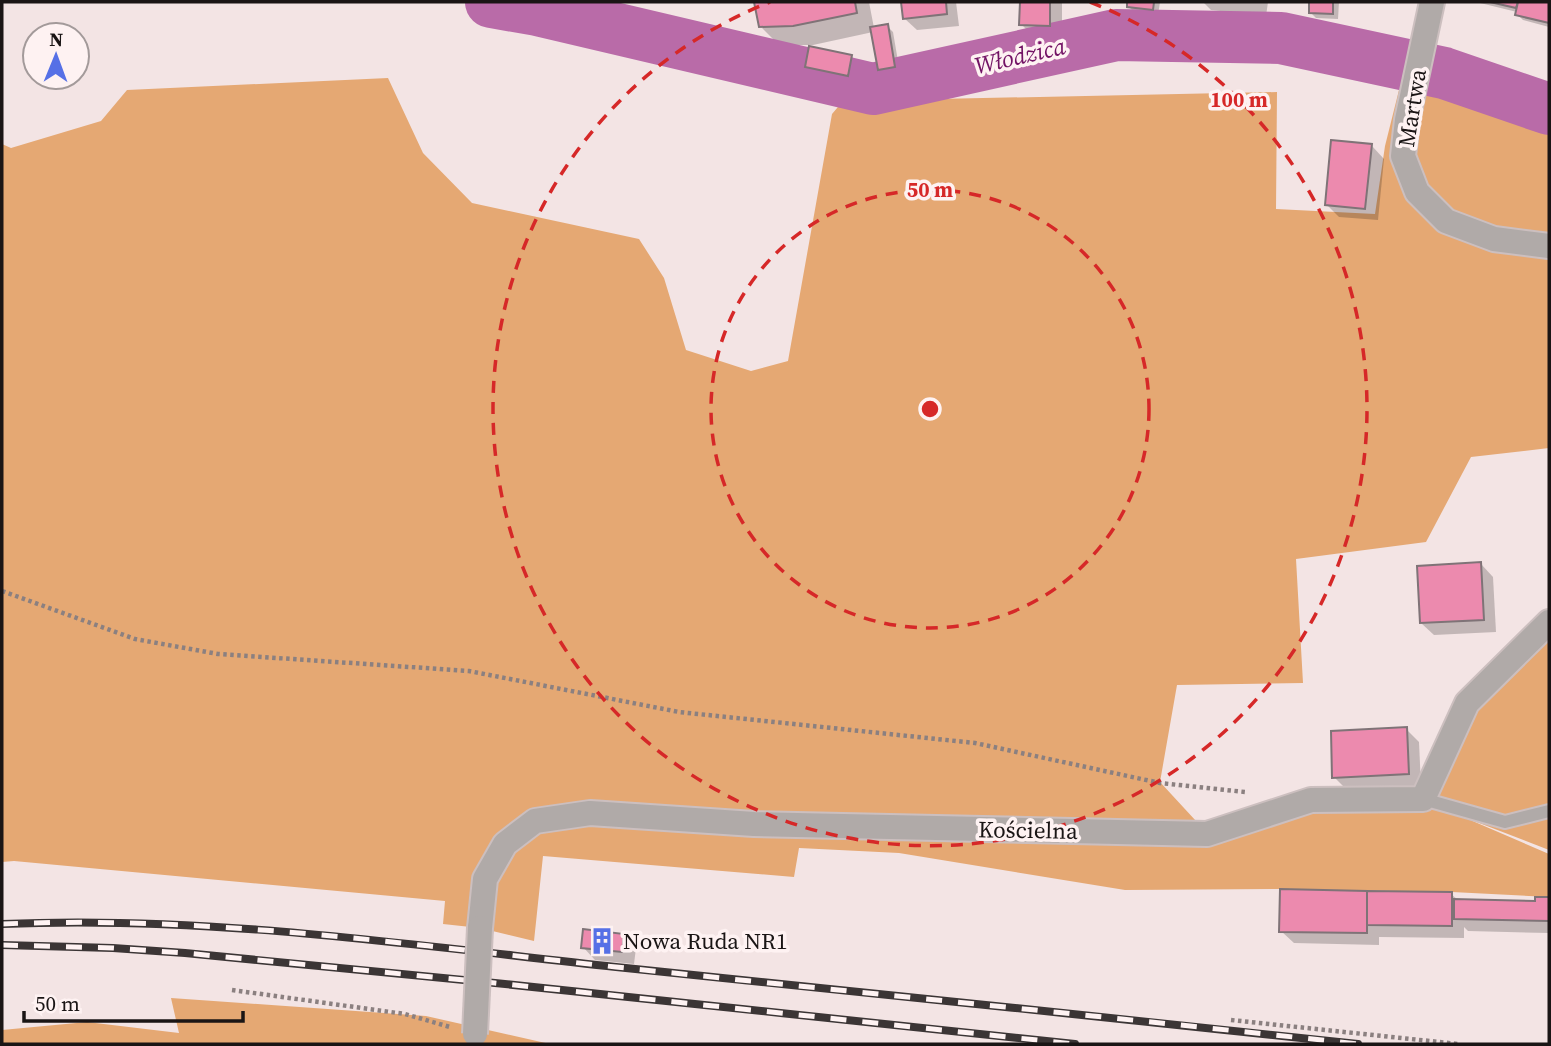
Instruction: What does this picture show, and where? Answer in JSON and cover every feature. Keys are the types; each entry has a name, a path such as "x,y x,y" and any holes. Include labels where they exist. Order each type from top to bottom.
{"street":[{"name":"Martwa","path":"1431,9 1407,120 1403,156 1418,192 1446,221 1494,239 1549,246"},
{"path":"1423,799 1467,703 1549,622"},
{"name":"Kościelna","path":"475,1034 485,879 505,844 535,821 590,813 754,824 1208,834 1311,800 1423,799"}],"lane":[{"path":"1423,799 1505,822 1549,811"}],"path":[{"path":"2,591 135,639 218,654 469,671 679,712 975,743 1160,783 1256,794"},
{"path":"232,990 405,1014 475,1034"},
{"path":"1231,1020 1458,1044"}],"shaded area":[{"path":"1404,70 1444,73 1549,109 1549,448 1471,457 1426,542 1296,559 1303,683 1177,685 1160,782 1208,834 1311,800 1423,799 1467,703 1549,622 1549,850 1461,816 1549,854 1549,897 1452,892 1280,889 1125,890 899,853 799,848 794,877 543,856 534,941 480,928 443,924 445,901 2,862 2,144 11,148 101,121 127,90 388,78 423,153 472,203 639,239 664,278 686,350 751,371 788,361 832,114 843,101 1277,92 1276,209 1375,214 1385,146"},
{"path":"171,998 426,1016 550,1044 2,1044 2,1030 87,1022 179,1033"}],"building":[{"path":"754,2 855,2 857,13 793,26 759,27"},
{"path":"901,2 946,2 947,14 903,19"},
{"path":"1020,2 1050,2 1050,26 1019,25"},
{"path":"1127,2 1154,2 1153,10 1127,7"},
{"path":"1309,2 1333,2 1333,14 1309,13"},
{"path":"1490,2 1518,2 1516,8"},
{"path":"1518,2 1549,2 1549,23 1515,15"},
{"path":"888,24 895,67 878,70 870,27"},
{"path":"809,46 852,55 848,76 805,67"},
{"path":"1331,140 1372,144 1365,209 1325,205"},
{"path":"1481,562 1484,620 1420,623 1417,566"},
{"path":"1407,727 1409,774 1332,778 1331,731"},
{"path":"1280,889 1367,891 1367,933 1279,932"},
{"path":"1367,891 1452,892 1452,926 1367,925"},
{"path":"1535,897 1549,897 1549,921 1454,919 1454,899 1535,901"},
{"name":"Nowa Ruda NR1","path":"583,929 624,934 622,952 581,948"}],"waterway":[{"name":"Włodzica","path":"491,2 537,10 873,89 1116,35 1281,38 1444,73 1549,109"}],"railway":[{"path":"2,924 156,924 309,934 1358,1044"},
{"path":"2,945 185,953 1075,1044"}],"place":[{"name":"Nowa Ruda NR1","path":"602,941"}]}
